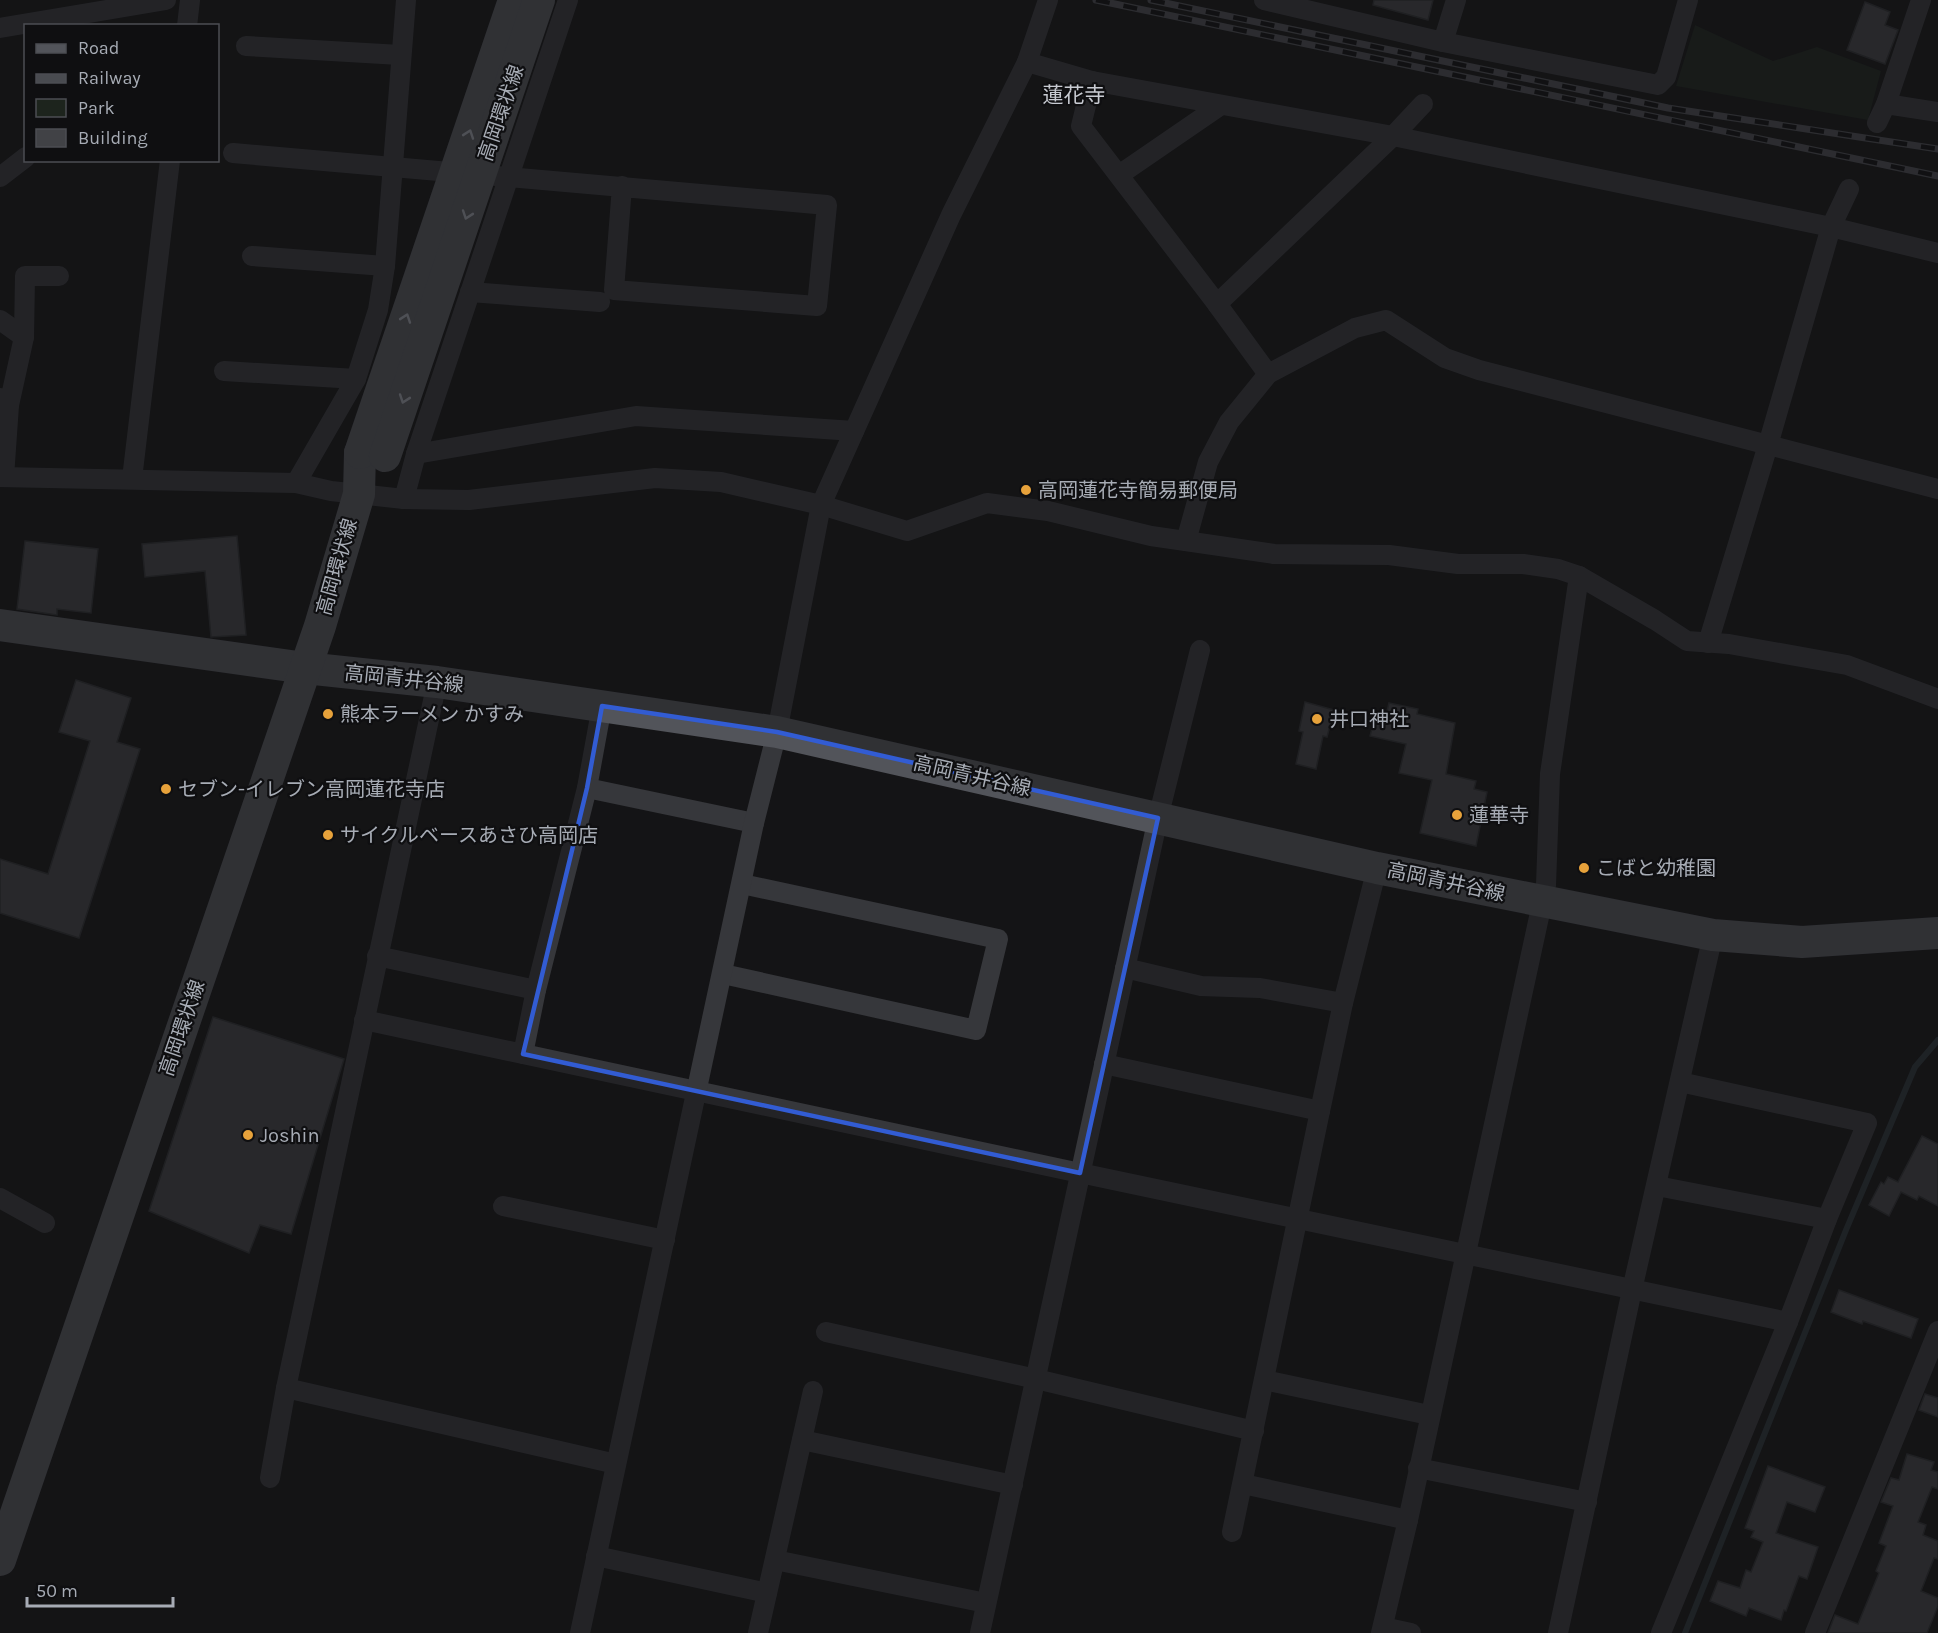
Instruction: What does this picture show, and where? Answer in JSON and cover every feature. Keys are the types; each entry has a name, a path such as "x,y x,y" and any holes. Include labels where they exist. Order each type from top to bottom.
{"main road":[{"name":"高岡環状線","path":"0,1560 320,627 359,494 514,0"},
{"name":"高岡環状線","path":"372,455 539,0"},
{"name":"高岡青井谷線","path":"0,625 305,668 437,682 777,732 1377,868 1713,935 1802,942 1938,933"}],"street":[{"path":"0,28 166,0"},
{"path":"187,24 190,0"},
{"path":"296,483 356,379 378,310 385,266 406,0"},
{"path":"404,499 416,454 568,0"},
{"path":"580,1633 754,823 777,732 821,505 951,215 1027,62 1048,0"},
{"path":"1264,0 1443,42 1658,84 1666,77 1688,0"},
{"path":"1443,42 1456,0"},
{"path":"1877,123 1886,104 1921,0"},
{"path":"246,46 400,55"},
{"path":"1027,62 1092,81 1393,136 1831,227 1938,253"},
{"path":"1092,81 1081,126 1268,374"},
{"path":"1217,304 1393,136 1423,104"},
{"path":"1886,104 1938,112"},
{"path":"1119,175 1221,105"},
{"path":"233,153 508,176 622,186 827,205 817,306 614,290 622,186"},
{"path":"0,177 24,159"},
{"path":"132,479 170,162"},
{"path":"1708,643 1831,227 1849,189"},
{"path":"252,256 385,266"},
{"path":"59,276 25,276 24,337 4,401 2,477 296,483 404,499 469,500 655,478 722,482 821,505 908,531 987,503 1048,511 1151,536 1274,554 1389,555 1458,564 1523,564 1558,569 1578,576 1687,641 1729,644 1847,665 1938,699"},
{"path":"470,292 600,302"},
{"path":"0,320 24,337"},
{"path":"1186,541 1208,462 1229,422 1268,374 1355,328 1386,320 1445,358 1479,370 1938,489"},
{"path":"224,371 356,379"},
{"path":"416,454 636,416 854,431"},
{"path":"1411,1633 1382,1630 1546,885 1550,774 1578,576"},
{"path":"980,1633 1158,818 1200,650"},
{"path":"270,1478 286,1388 437,682"},
{"path":"523,1054 536,990 587,788 602,706"},
{"path":"587,788 754,823"},
{"path":"1232,1532 1343,1003 1377,868"},
{"path":"723,974 976,1030 998,939 742,884"},
{"path":"1558,1633 1632,1290 1713,935"},
{"path":"377,956 536,990"},
{"path":"1125,968 1201,986 1260,988 1343,1003"},
{"path":"364,1020 1788,1322"},
{"path":"1104,1064 1320,1111"},
{"path":"1661,1633 1867,1123 1680,1082"},
{"path":"1657,1186 1827,1220"},
{"path":"0,1198 45,1223"},
{"path":"503,1206 664,1240"},
{"path":"1815,1633 1938,1331"},
{"path":"826,1332 1254,1431"},
{"path":"1264,1380 1429,1415"},
{"path":"286,1388 616,1464"},
{"path":"758,1633 813,1391"},
{"path":"802,1440 1013,1485"},
{"path":"1418,1468 1587,1502"},
{"path":"1243,1484 1408,1520"},
{"path":"596,1556 767,1593"},
{"path":"775,1560 986,1603"}],"highlighted area":[{"path":"602,706 777,732 1158,818 1080,1173 523,1054 587,788"}],"green space":[{"path":"1695,25 1773,61 1817,47 1881,71 1868,120 1676,86"}],"building":[{"path":"1374,0 1433,0 1428,20 1373,5"},
{"path":"1865,2 1890,12 1885,25 1898,30 1885,64 1847,50"},
{"path":"237,536 246,635 211,637 205,571 145,577 142,544"},
{"path":"25,541 98,549 91,613 57,609 57,615 17,609"},
{"path":"76,680 131,698 117,742 140,749 79,938 0,913 0,859 48,874 90,741 59,732"},
{"path":"1305,702 1334,710 1327,737 1323,736 1316,769 1296,764 1303,732 1299,731"},
{"path":"1389,703 1418,709 1417,714 1455,723 1446,774 1476,781 1474,789 1487,792 1476,846 1420,833 1432,780 1399,773 1406,744 1370,736 1376,714 1386,716"},
{"name":"Joshin","path":"213,1017 344,1059 291,1234 260,1225 249,1253 149,1211"},
{"path":"1922,1136 1938,1144 1938,1206 1919,1196 1917,1200 1901,1192 1889,1216 1869,1205 1881,1182 1884,1184 1888,1177 1898,1182"},
{"path":"1839,1290 1918,1319 1911,1338 1863,1321 1862,1324 1831,1312"},
{"path":"1925,1394 1938,1398 1938,1417 1919,1410"},
{"path":"1907,1454 1934,1462 1931,1470 1938,1472 1938,1489 1932,1487 1918,1522 1926,1525 1923,1535 1938,1541 1938,1559 1934,1558 1921,1591 1938,1598 1938,1606 1927,1633 1828,1633 1835,1615 1858,1624 1879,1573 1876,1571 1886,1546 1879,1543 1893,1506 1881,1502 1891,1478 1899,1480"},
{"path":"1768,1466 1825,1487 1815,1512 1787,1502 1776,1533 1818,1547 1807,1579 1799,1576 1781,1620 1749,1608 1746,1616 1710,1601 1718,1581 1740,1588 1746,1570 1751,1572 1763,1542 1751,1537 1754,1531 1745,1528"}],"waterway":[{"path":"1685,1633 1846,1230 1915,1067 1938,1040"}],"railway":[{"path":"1096,0 1938,176"},
{"path":"1151,0 1668,108 1938,149"}],"place":[{"name":"高岡蓮花寺簡易郵便局","path":"1026,490"},
{"name":"熊本ラーメン かすみ","path":"328,714"},
{"name":"井口神社","path":"1317,719"},
{"name":"セブン-イレブン高岡蓮花寺店","path":"166,789"},
{"name":"蓮華寺","path":"1457,815"},
{"name":"サイクルベースあさひ高岡店","path":"328,835"},
{"name":"こばと幼稚園","path":"1584,868"},
{"name":"Joshin","path":"248,1135"}],"district":[{"name":"蓮花寺","path":"1074,95"}]}
